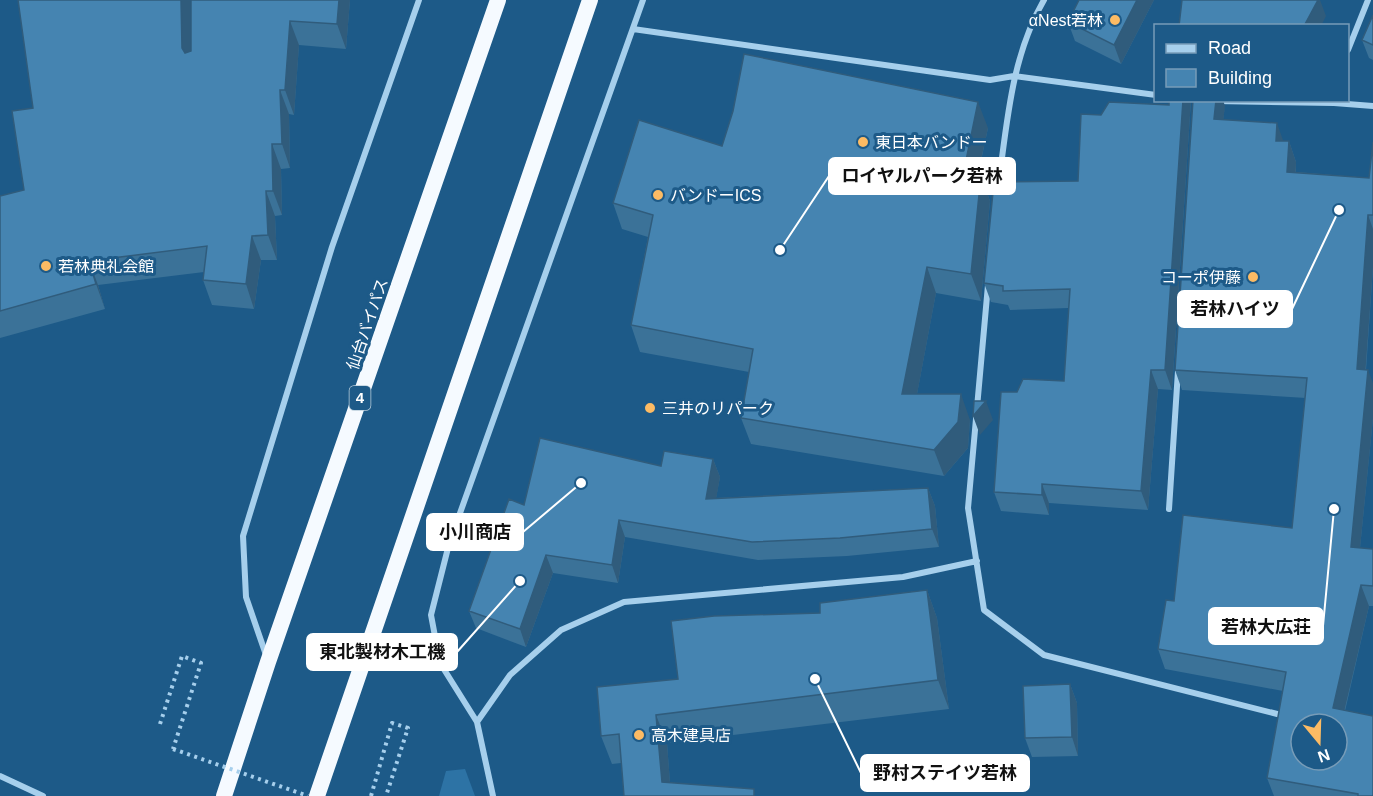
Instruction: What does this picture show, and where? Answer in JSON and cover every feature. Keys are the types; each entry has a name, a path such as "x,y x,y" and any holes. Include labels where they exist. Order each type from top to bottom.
{"highway":[{"name":"仙台バイパス","path":"224,796 268,662 498,0"},
{"path":"317,796 590,0"}],"street":[{"path":"268,662 246,597 243,536 332,247 419,0"},
{"path":"493,796 477,722 440,663 430,615 450,544 643,0"},
{"path":"997,195 1014,76 1031,23 1044,0"},
{"path":"1349,46 1368,0"},
{"path":"633,29 990,80 1014,76 1154,95"},
{"path":"1334,102 1373,106"},
{"path":"988,277 968,508 984,610 1044,655 1281,715"},
{"path":"1169,509 1179,357"},
{"path":"477,722 510,675 561,630 624,602 903,577 977,561"},
{"path":"0,776 43,796"}],"path":[{"path":"160,724 182,656 201,663 173,749 308,796"},
{"path":"371,796 392,723 408,728 386,796"}],"shaded area":[{"path":"465,769 475,796 439,796 446,771"}],"building":[{"path":"18,0 181,0 182,48 185,53 191,51 191,0 339,0 337,24 290,21 285,90 280,90 282,144 272,144 273,191 266,191 268,235 252,236 246,284 203,280 207,246 89,261 96,284 0,311 0,196 24,190 12,111 33,108"},
{"path":"1079,0 1137,0 1114,45 1068,22"},
{"path":"1182,0 1318,0 1305,24 1179,24"},
{"path":"1373,15 1373,45 1362,40"},
{"path":"744,54 978,102 963,175 981,175 971,274 927,267 902,394 961,394 958,422 934,450 741,418 753,349 631,325 653,215 613,203 639,120 722,146 733,111"},
{"path":"1109,102 1169,105 1169,102 1183,102 1165,370 1151,370 1141,491 1042,484 1042,495 994,492 1001,392 1017,392 1023,379 1064,381 1070,289 1003,291 1003,286 984,283 994,182 1078,181 1081,114 1101,115"},
{"path":"1193,102 1216,102 1214,119 1277,123 1276,141 1289,141 1287,172 1369,178 1373,142 1373,215 1368,215 1357,369 1368,370 1351,547 1373,549 1373,586 1361,585 1333,708 1373,716 1373,796 1358,796 1358,794 1267,778 1286,672 1158,649 1166,600 1174,601 1183,515 1292,528 1307,378 1175,370"},
{"path":"974,401 986,401 973,416"},
{"path":"540,438 661,466 664,451 713,459 706,499 928,488 932,529 840,538 752,542 619,520 612,565 546,555 520,629 469,611 509,499 524,505"},
{"path":"927,590 938,680 656,715 662,782 754,789 754,796 624,796 619,734 601,736 597,687 678,679 671,621 714,616 820,613 820,603"},
{"path":"1070,684 1072,737 1025,738 1023,686"}],"place":[{"name":"αNest若林","path":"1115,20"},
{"name":"東日本バンドー","path":"863,142"},
{"name":"バンドーICS","path":"658,195"},
{"name":"若林ハイツ","path":"1339,210"},
{"name":"ロイヤルパーク若林","path":"780,250"},
{"name":"若林典礼会館","path":"46,266"},
{"name":"コーポ伊藤","path":"1253,277"},
{"name":"三井のリパーク","path":"650,408"},
{"name":"小川商店","path":"581,483"},
{"name":"若林大広荘","path":"1334,509"},
{"name":"東北製材木工機","path":"520,581"},
{"name":"野村ステイツ若林","path":"815,679"},
{"name":"高木建具店","path":"639,735"}]}
